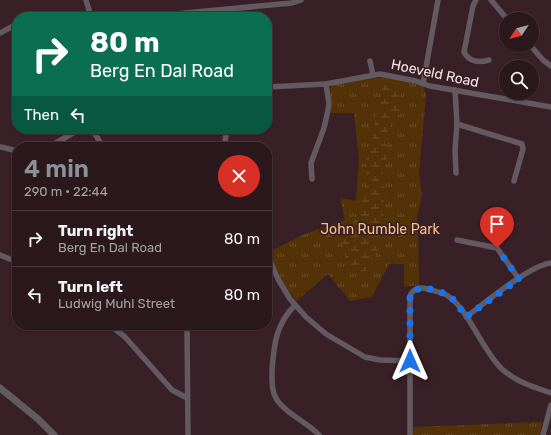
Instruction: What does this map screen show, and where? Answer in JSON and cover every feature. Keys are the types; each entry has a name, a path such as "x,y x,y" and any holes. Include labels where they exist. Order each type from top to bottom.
{"street":[{"path":"86,0 90,12"},
{"path":"196,12 292,3 301,0"},
{"path":"423,84 438,0"},
{"path":"476,0 473,6 464,52 467,57 472,60 480,62 489,60"},
{"path":"493,1 502,12"},
{"path":"0,33 12,27"},
{"path":"536,52 551,66"},
{"path":"370,61 373,75"},
{"name":"Hoeveld Road","path":"272,87 326,84 373,75 386,75 423,84 551,106"},
{"path":"312,180 311,163 324,128 329,104 326,84"},
{"path":"455,90 457,124 455,150 456,173"},
{"path":"457,124 522,144 522,154 514,181"},
{"path":"58,142 71,134"},
{"path":"1,147 12,150"},
{"path":"457,240 497,248 519,279"},
{"path":"0,256 12,260"},
{"path":"466,317 538,266 551,263"},
{"path":"272,265 278,279 295,305 312,323 326,334 359,354 380,360 410,361"},
{"path":"410,435 410,296 415,289 424,288 446,294 456,303 501,368 516,380 551,393"},
{"path":"295,305 284,320 275,340 272,379 273,391 276,399 282,406 319,435"},
{"path":"117,330 125,336 172,390 187,398"},
{"path":"187,330 188,435"},
{"path":"0,388 38,419 54,435"},
{"path":"543,435 551,405"}],"green space":[{"name":"John Rumble Park","path":"384,77 410,82 424,87 426,96 419,173 422,195 416,223 418,227 419,285 404,287 404,264 389,264 372,297 350,301 328,274 296,301 281,279 272,259 272,250 302,235 345,220 340,198 356,201 359,158 354,113 331,113 330,88 333,85"},
{"path":"391,82 395,83 401,88 401,107 399,113 385,135 385,145 391,153 383,163 382,186 388,189 388,191 385,197 383,219 375,226 367,227 367,232 377,240 379,249 376,253 375,259 367,270 355,272 351,271 348,266 339,234 341,227 350,225 355,220 362,203 365,189 368,149 372,143 376,116 381,105 381,90 384,85"},
{"path":"542,422 540,435 412,435 412,427"}],"route":[{"path":"410,361 411,292 417,288 424,288 446,294 456,303 466,317 519,279 497,248"}]}
